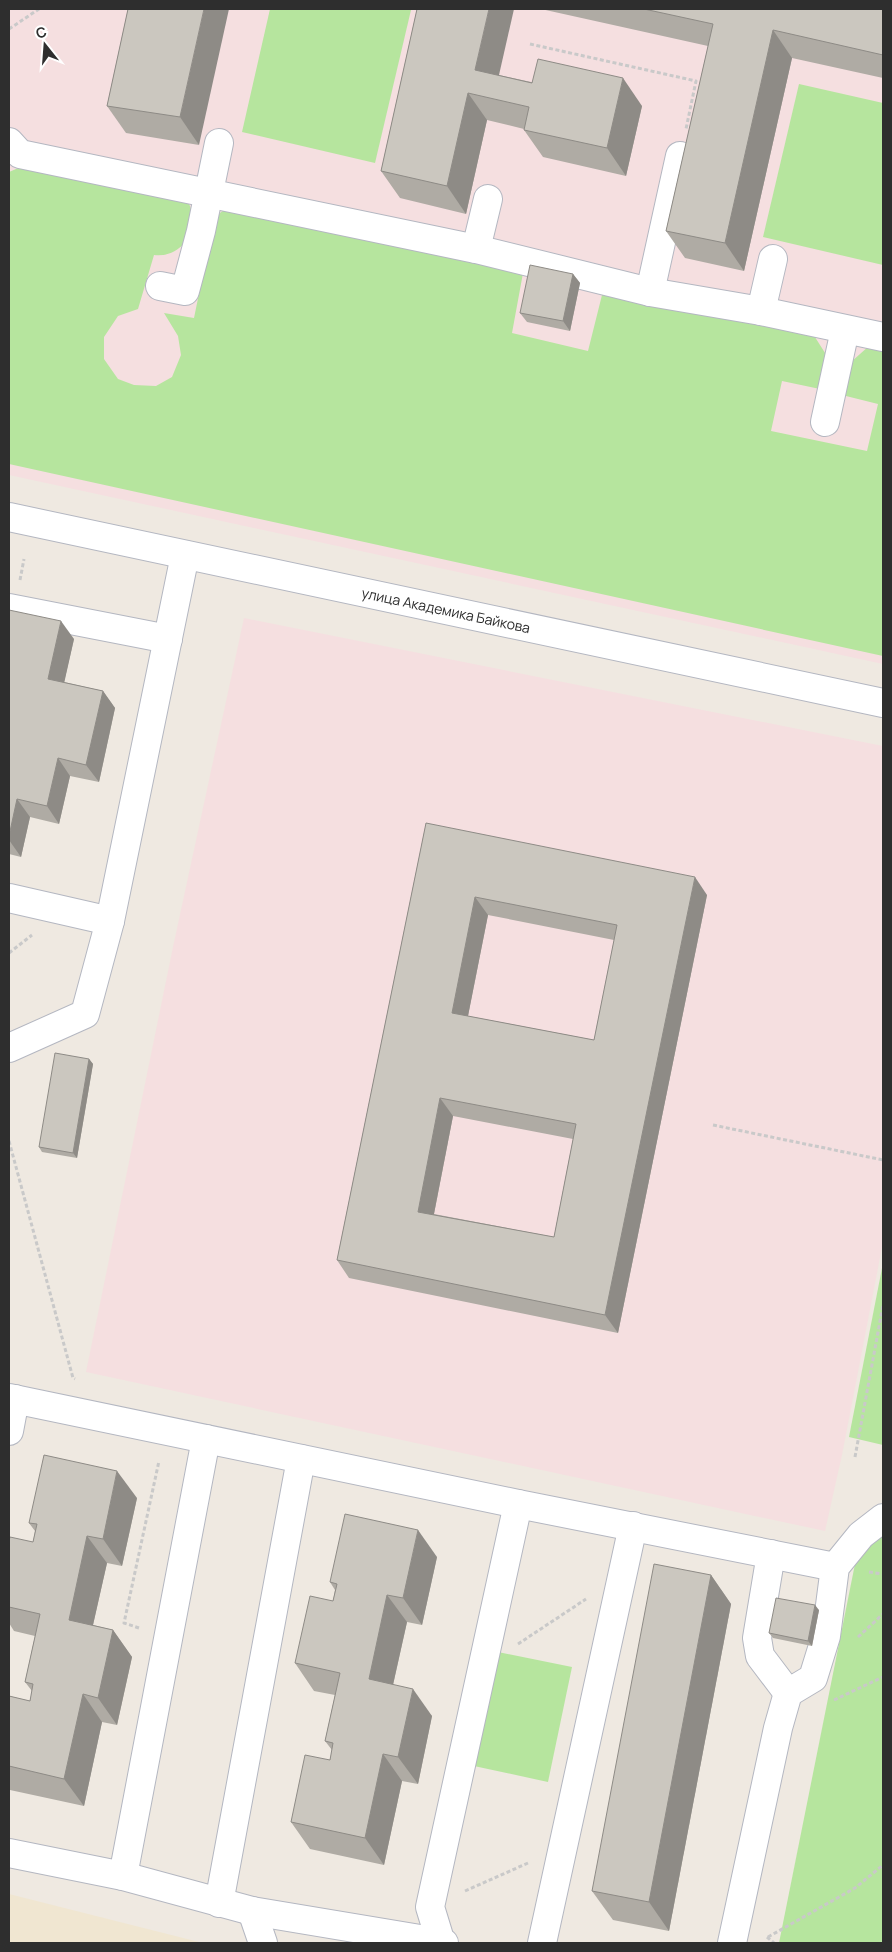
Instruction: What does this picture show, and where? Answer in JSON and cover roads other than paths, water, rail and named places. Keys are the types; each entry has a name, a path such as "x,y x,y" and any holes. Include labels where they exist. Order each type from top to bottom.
{"street":[{"path":"160,286 186,290 219,143"},
{"path":"12,151 476,249 650,292 761,311 883,337"},
{"path":"650,292 680,156"},
{"path":"476,249 488,199"},
{"path":"761,311 773,260"},
{"path":"825,422 845,330"},
{"name":"улица Академика Байкова","path":"9,517 883,703"},
{"path":"9,1048 85,1014 110,921 185,555"},
{"path":"9,608 168,639"},
{"path":"9,898 110,921"},
{"path":"9,1431 12,1398 518,1504 835,1567"},
{"path":"123,1876 206,1439"},
{"path":"219,1903 301,1459"},
{"path":"9,1853 123,1876 252,1911 441,1943 430,1907 518,1504"},
{"path":"732,1943 778,1728 788,1693 813,1678 826,1636 835,1567 861,1535 883,1518"},
{"path":"542,1943 633,1526"},
{"path":"771,1554 757,1638 760,1656 788,1693"},
{"path":"252,1911 263,1943"}]}
